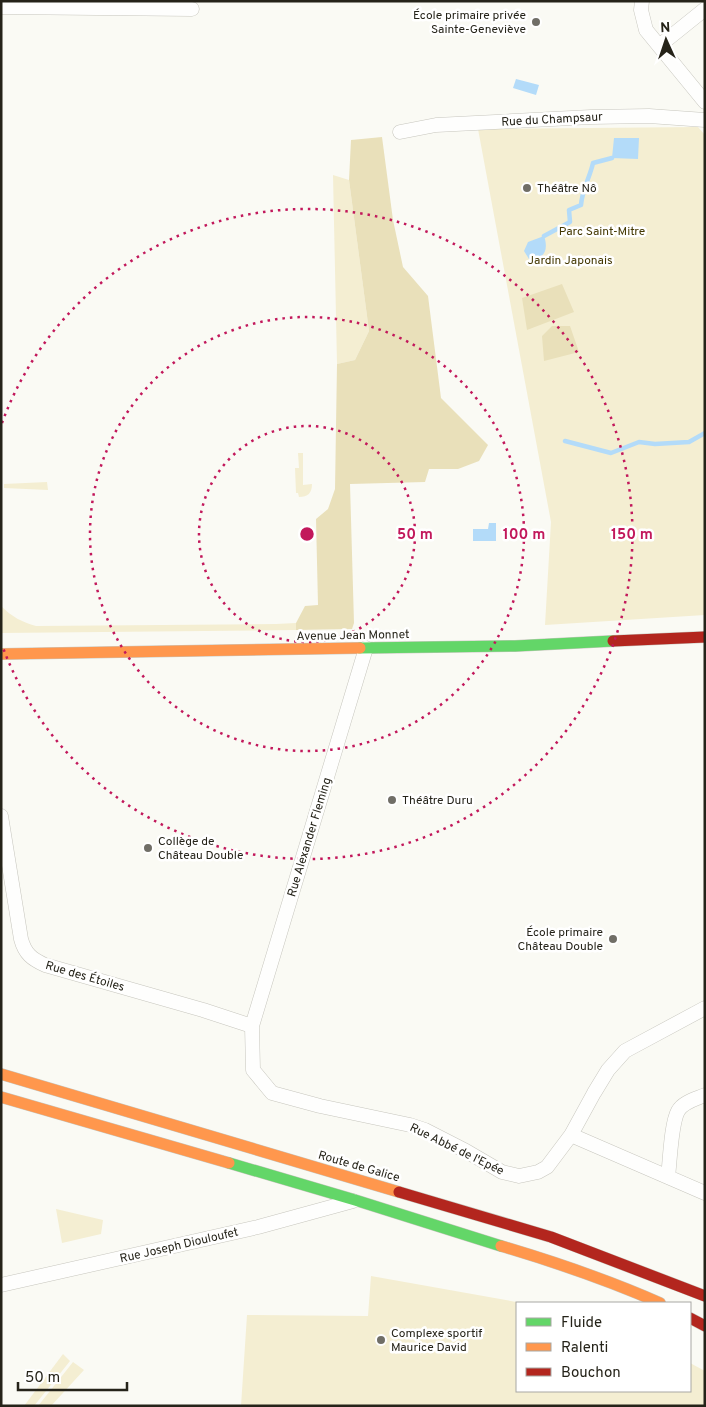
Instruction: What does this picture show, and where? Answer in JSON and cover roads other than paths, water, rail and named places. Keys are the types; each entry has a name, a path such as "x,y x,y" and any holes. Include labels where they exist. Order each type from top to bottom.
{"main road":[{"name":"Avenue Jean Monnet","path":"1,654 552,645 705,637"},
{"name":"Route de Galice","path":"1,1074 551,1237 705,1296"},
{"path":"1,1097 354,1200 553,1262 628,1289 658,1302"},
{"path":"691,1319 705,1326"}],"street":[{"path":"642,1 646,30 705,102"},
{"path":"1,7 192,9"},
{"path":"659,46 705,9"},
{"name":"Rue du Champsaur","path":"400,132 436,125 591,117 649,116 705,120"},
{"name":"Rue Alexander Fleming","path":"252,1026 366,648"},
{"name":"Rue des Étoiles","path":"1,816 21,939 24,950 32,959 45,965 252,1026"},
{"name":"Rue Abbé de l'Epée","path":"252,1026 253,1070 272,1093 320,1106 410,1125 458,1147 502,1172 519,1176 538,1172 547,1167 571,1135 598,1085 625,1050 705,1008"},
{"path":"668,1177 675,1125 679,1110 686,1104 705,1095"},
{"path":"571,1135 705,1193"},
{"name":"Rue Joseph Diouloufet","path":"1,1285 258,1227 354,1200"}],"water":[{"path":"516,79 539,85 536,95 513,88"},
{"path":"614,138 639,138 638,159 612,158"},
{"path":"544,236 546,246 544,253 538,258 529,259 524,251 528,242"},
{"path":"489,523 496,523 496,541 473,541 473,529 488,529"}],"waterway":[{"path":"544,236 570,222 569,210 581,205 593,163 612,158"},
{"path":"565,441 611,453 639,442 655,444 689,442 705,433"}],"place":[{"name":"École primaire privée Sainte-Geneviève","path":"536,22"},
{"name":"Théâtre Nô","path":"527,188"},
{"name":"Théâtre Duru","path":"392,800"},
{"name":"Collège de Château Double","path":"148,848"},
{"name":"École primaire Château Double","path":"613,939"},
{"name":"Complexe sportif Maurice David","path":"381,1340"}],"park label":[{"name":"Parc Saint-Mitre","path":"602,231"},
{"name":"Jardin Japonais","path":"570,260"}]}
